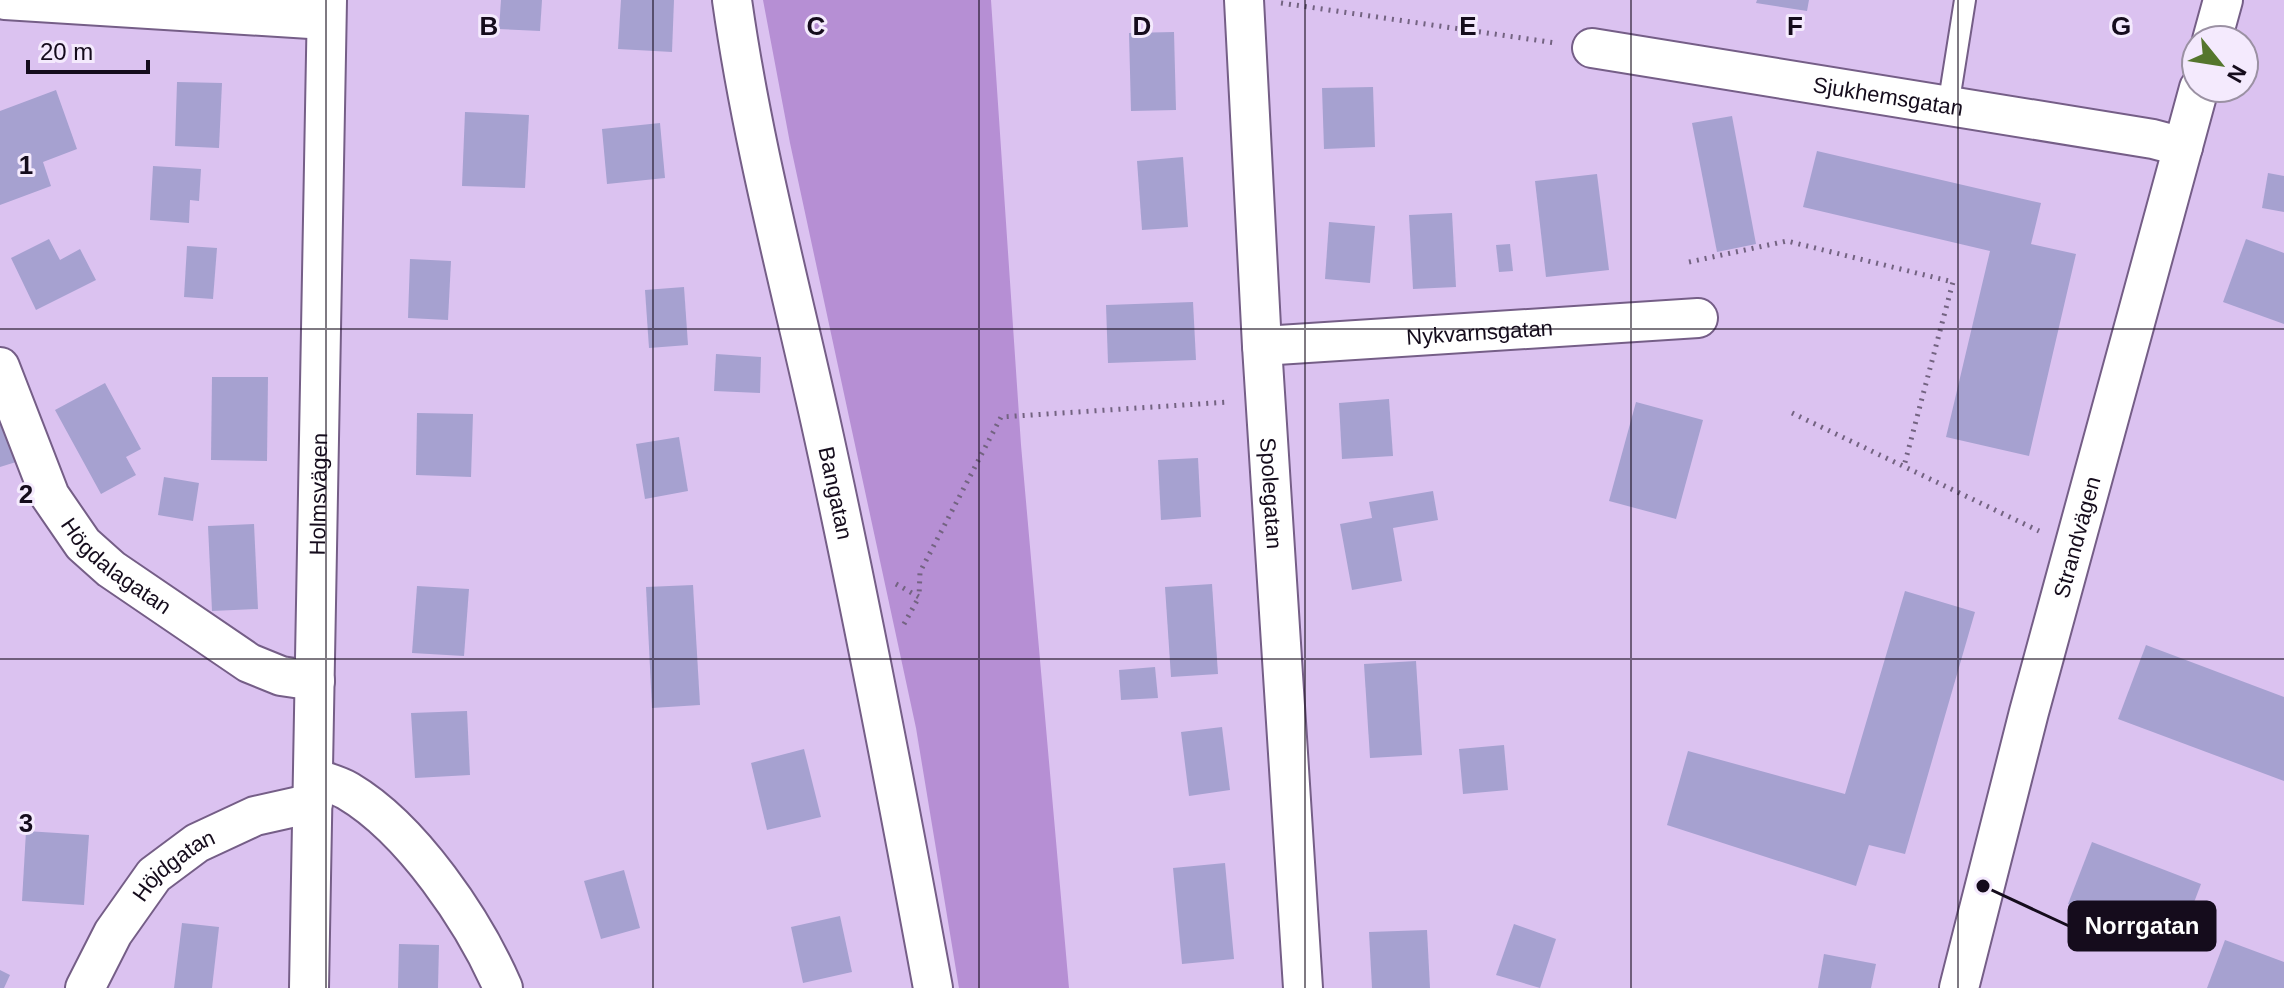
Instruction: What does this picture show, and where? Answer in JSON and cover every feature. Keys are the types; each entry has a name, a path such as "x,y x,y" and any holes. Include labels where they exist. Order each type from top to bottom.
{"street":[{"path":"5,0 326,10"},
{"name":"Bangatan","path":"732,0 762,172 820,419 886,731 933,988"},
{"path":"2216,24 2223,0"},
{"name":"Spolegatan","path":"1244,1 1262,346 1303,988"},
{"name":"Holmsvägen","path":"309,988 326,10"},
{"name":"Sjukhemsgatan","path":"1592,48 2153,139 2183,147"},
{"name":"Strandvägen","path":"1959,988 2029,712 2195,104"},
{"name":"Nykvarnsgatan","path":"1262,346 1698,318"},
{"name":"Högdalagatan","path":"0,367 50,496 83,544 111,569 249,663 281,676 315,681"},
{"path":"313,791 346,790 378,812 418,854 458,907 489,957 503,988"},
{"name":"Höjdgatan","path":"85,988 113,933 154,875 197,843 313,791"}],"lane":[{"path":"1948,107 1965,0"}],"path":[{"path":"1244,1 1286,4 1592,48"},
{"path":"1689,262 1787,241 1953,282 1904,466"},
{"path":"849,557 919,597 920,572 1001,417 1266,400"},
{"path":"1792,413 2047,535"}],"shaded area":[{"path":"763,0 991,0 1021,445 1069,988 959,988 916,728 790,143"}],"building":[{"path":"501,0 542,0 540,31 499,29"},
{"path":"621,0 674,0 672,52 618,49"},
{"path":"1757,0 1809,0 1807,11 1756,3"},
{"path":"1174,32 1176,110 1131,111 1129,33"},
{"path":"177,82 222,83 219,148 175,146"},
{"path":"1373,87 1375,147 1324,149 1322,88"},
{"path":"56,90 77,149 43,162 51,186 0,205 0,111"},
{"path":"465,112 529,115 525,188 462,186"},
{"path":"1732,116 1756,244 1717,252 1692,123"},
{"path":"660,123 665,178 607,184 602,129"},
{"path":"1817,151 2041,203 2031,244 2076,254 2029,456 1946,437 1990,251 1803,207"},
{"path":"1183,157 1188,227 1142,230 1137,161"},
{"path":"153,166 201,169 199,201 190,200 189,223 150,220"},
{"path":"2268,173 2284,176 2284,212 2262,208"},
{"path":"1597,174 1609,270 1546,277 1535,181"},
{"path":"1452,213 1456,287 1413,289 1409,215"},
{"path":"1329,222 1375,226 1370,283 1325,279"},
{"path":"49,239 60,260 80,249 96,280 36,310 11,258"},
{"path":"2246,239 2284,253 2284,324 2223,302"},
{"path":"1510,244 1513,271 1499,272 1496,245"},
{"path":"187,246 217,248 213,299 184,297"},
{"path":"410,259 451,261 448,320 408,318"},
{"path":"684,287 688,345 649,348 645,290"},
{"path":"1193,302 1196,360 1108,363 1106,305"},
{"path":"716,354 761,357 760,393 714,391"},
{"path":"212,377 268,377 267,461 211,460"},
{"path":"105,383 141,449 126,457 136,475 101,494 55,410"},
{"path":"1389,399 1393,456 1342,459 1339,403"},
{"path":"1636,402 1703,420 1676,519 1609,501"},
{"path":"417,413 473,414 471,477 416,475"},
{"path":"0,415 16,462 0,467"},
{"path":"679,437 688,491 645,499 636,444"},
{"path":"1198,458 1201,517 1161,520 1158,460"},
{"path":"164,477 199,483 193,521 158,515"},
{"path":"1433,491 1438,520 1393,528 1402,581 1352,590 1340,524 1372,518 1369,502"},
{"path":"254,524 258,609 212,611 208,526"},
{"path":"1212,584 1218,674 1171,677 1165,587"},
{"path":"693,585 700,705 652,708 646,587"},
{"path":"417,586 469,589 464,656 412,653"},
{"path":"1905,591 1975,612 1905,854 1869,845 1856,886 1667,825 1688,751 1845,794"},
{"path":"2146,645 2284,697 2284,781 2118,719"},
{"path":"1416,661 1422,755 1370,758 1364,664"},
{"path":"1155,667 1158,698 1121,700 1119,670"},
{"path":"467,711 470,775 415,778 411,713"},
{"path":"1222,727 1230,790 1189,796 1181,732"},
{"path":"1504,745 1508,790 1463,794 1459,749"},
{"path":"804,749 821,817 767,830 751,763"},
{"path":"26,831 89,835 84,905 22,901"},
{"path":"2092,842 2201,884 2177,947 2068,904"},
{"path":"1225,863 1234,959 1182,964 1173,868"},
{"path":"624,870 640,928 601,939 584,881"},
{"path":"840,916 852,972 803,983 791,927"},
{"path":"182,923 219,927 212,988 174,988"},
{"path":"1514,924 1556,939 1540,988 1496,975"},
{"path":"1427,930 1430,988 1372,988 1369,932"},
{"path":"2225,940 2284,962 2284,988 2207,988"},
{"path":"399,944 439,945 438,988 398,988"},
{"path":"1824,954 1876,964 1871,988 1818,988"},
{"path":"0,970 10,975 4,988 0,988"}],"place":[{"name":"Norrgatan","path":"1983,886"}]}
